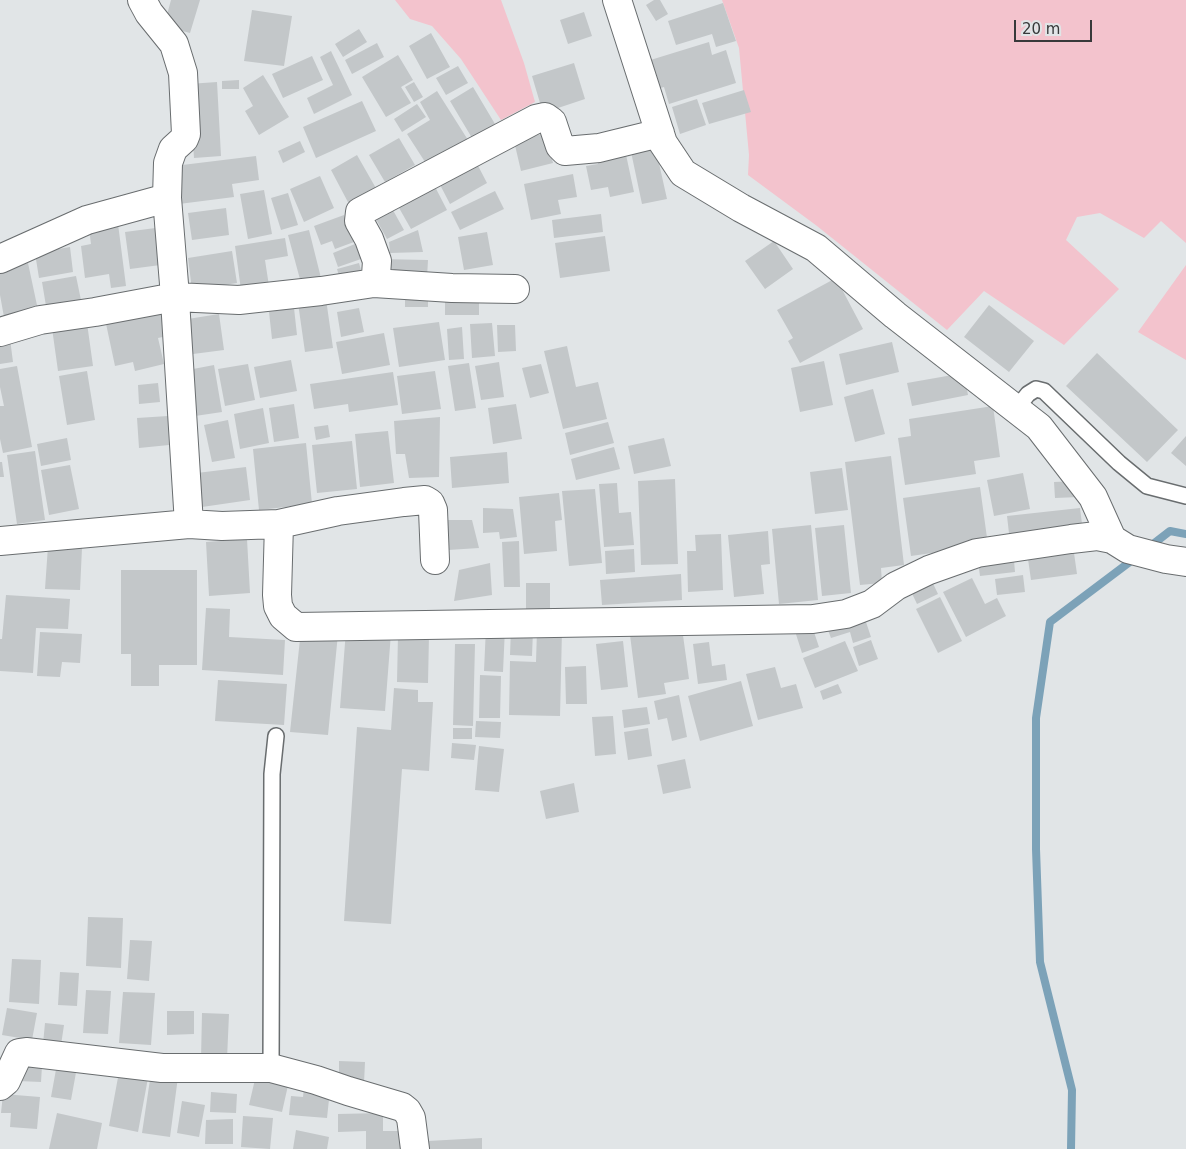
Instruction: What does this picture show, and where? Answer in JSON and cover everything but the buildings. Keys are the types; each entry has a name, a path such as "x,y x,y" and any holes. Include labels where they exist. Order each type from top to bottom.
{"street":[{"path":"142,0 149,13 174,44 183,73 186,134 184,139 173,149 168,163 167,198 189,524"},
{"path":"617,0 663,143 683,173 742,208 816,248 895,315 1040,427 1093,497 1120,544"},
{"path":"374,283 377,261 369,239 359,221 360,212 536,119 545,117 552,122 560,146 565,151 599,148 660,133"},
{"path":"0,259 87,220 167,198"},
{"path":"0,332 40,320 175,297 239,300 374,283 452,288 515,289"},
{"path":"0,540 189,524 222,526 279,524 338,511 425,500 430,503 434,510 435,560"},
{"path":"279,524 278,606 283,616 296,627 813,619 846,614 872,604 904,582 929,570 977,553 1071,538 1097,536 1176,560"},
{"path":"0,1086 6,1081 16,1057 22,1052 162,1068 271,1068 316,1080 348,1092 402,1108 411,1118 416,1149"}],"lane":[{"path":"1016,409 1028,394 1036,388 1044,391 1119,463 1147,486 1186,496"},
{"path":"271,1068 272,774 276,736"}],"shaded area":[{"path":"395,0 501,0 524,63 535,102 501,120 461,59 432,26 410,19"},
{"path":"722,0 1186,0 1186,243 1161,221 1144,238 1100,213 1077,217 1066,240 1119,289 1064,345 984,291 947,330 817,226 748,175 749,155 739,48"},
{"path":"1186,265 1186,360 1138,332"}],"waterway":[{"path":"1148,548 1170,531 1186,534"},
{"path":"1071,1149 1072,1090 1040,962 1036,849 1036,718 1050,622 1135,558"}]}
